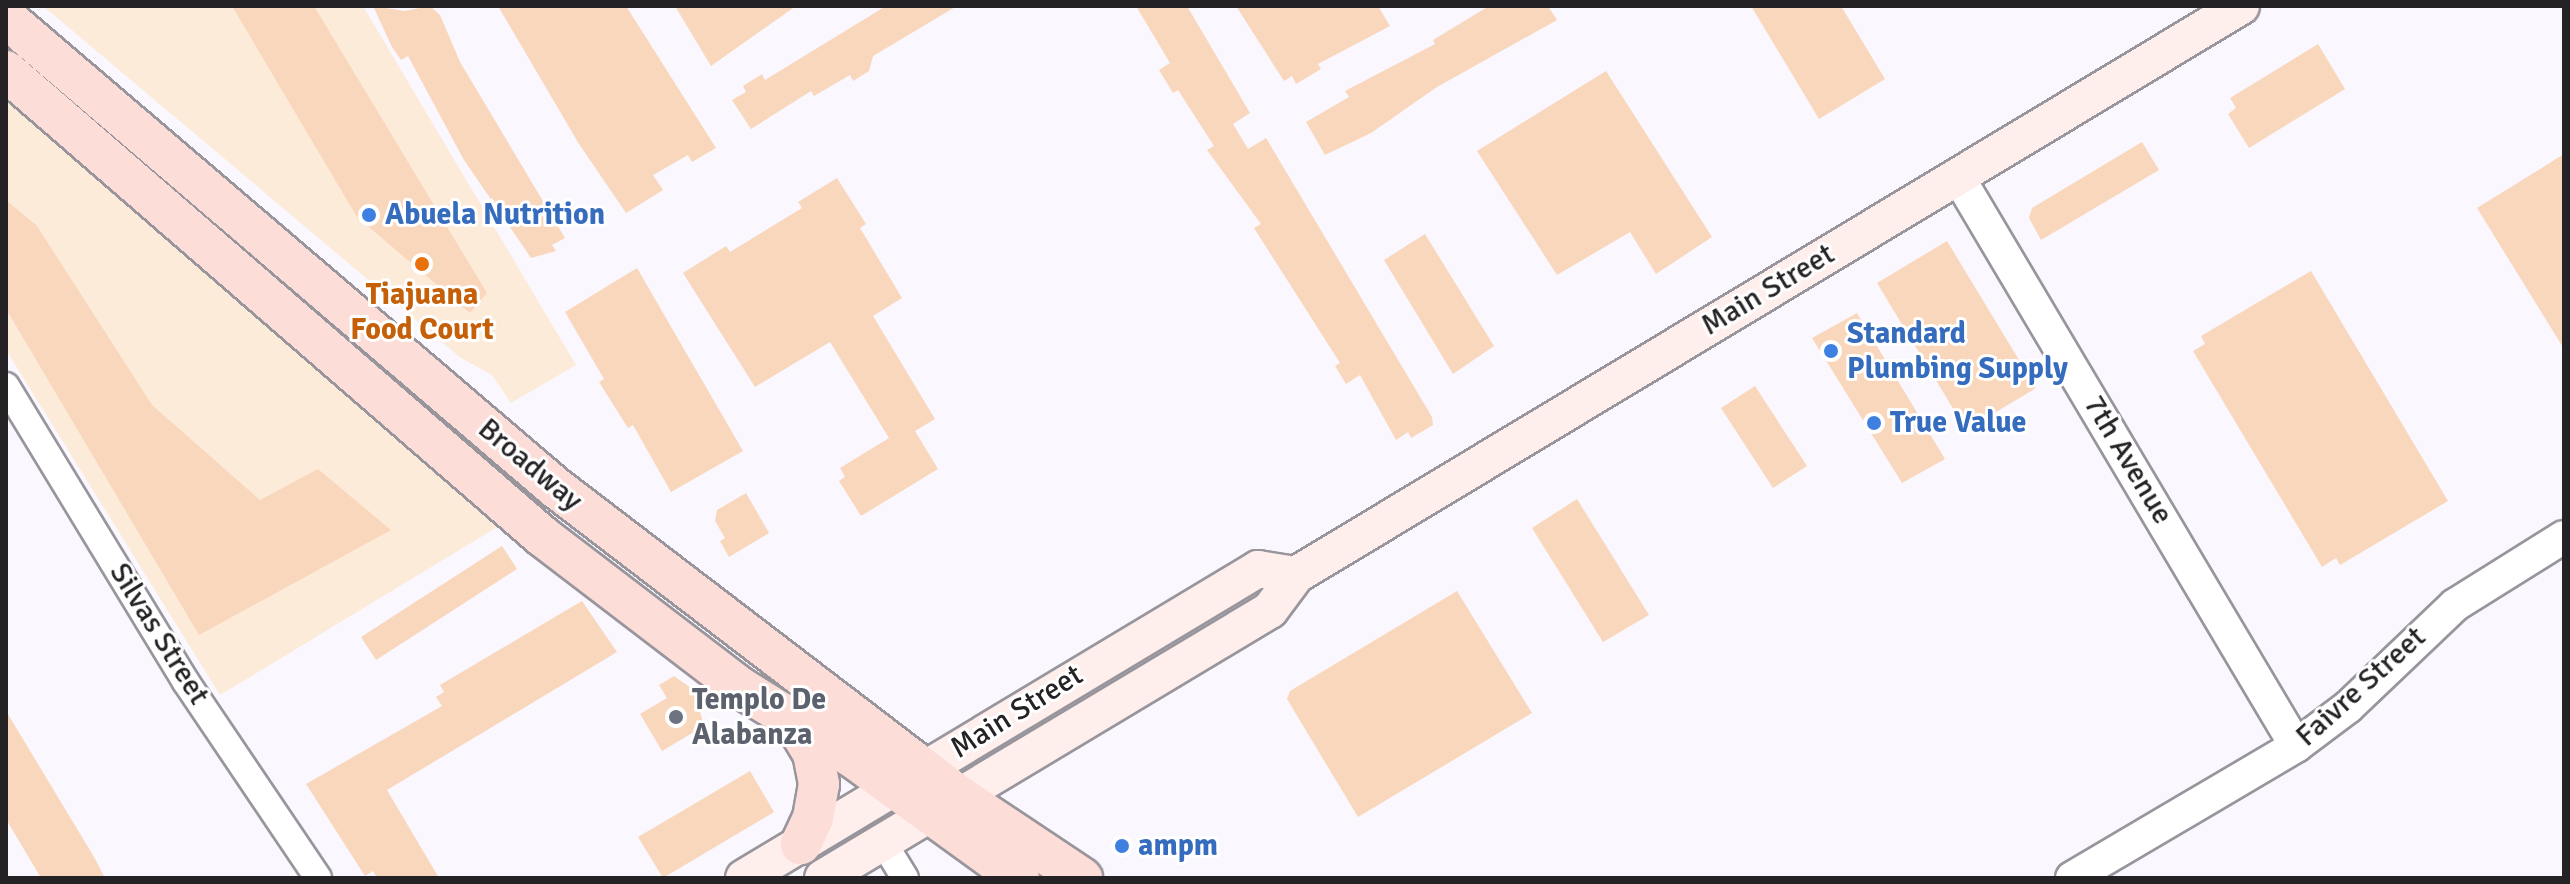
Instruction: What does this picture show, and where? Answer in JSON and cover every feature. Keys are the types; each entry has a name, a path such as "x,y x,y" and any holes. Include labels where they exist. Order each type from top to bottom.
{"main road":[{"name":"Main Street","path":"823,878 1270,610 1296,575 2241,6"},
{"name":"Broadway","path":"6,18 556,488 944,805 1019,878"},
{"name":"Broadway","path":"6,71 542,536 730,680 793,720 910,778"},
{"path":"267,298 299,269"},
{"name":"Main Street","path":"744,878 1258,569 1296,575"},
{"path":"793,720 813,753 819,784 813,818 801,844"},
{"name":"Broadway","path":"944,805 1082,878"}],"street":[{"name":"7th Avenue","path":"1957,175 2296,746"},
{"name":"Silvas Street","path":"6,386 186,682 318,878"},
{"name":"Faivre Street","path":"2072,878 2296,746 2348,707 2455,605 2564,537"},
{"path":"883,842 905,878"}],"shaded area":[{"path":"43,6 363,6 576,365 511,403 492,375 461,358"},
{"path":"6,100 499,526 220,695 6,350"}],"building":[{"path":"232,6 314,6 487,293 470,313 357,217"},
{"path":"373,6 405,11 430,6 440,15 460,62 565,238 552,245 556,251 531,258 464,160 408,56 401,60 392,47"},
{"path":"498,6 626,6 716,148 692,162 688,155 653,175 663,190 626,213 579,144"},
{"path":"675,6 796,6 711,66"},
{"path":"886,6 957,6 873,56 869,71 853,81 850,75 814,96 811,91 751,129 732,100 746,92 743,86 762,74 765,80"},
{"path":"1136,6 1187,6 1250,113 1233,124 1248,149 1266,138 1432,417 1433,425 1411,438 1408,432 1396,440 1360,375 1346,384 1335,366 1340,363 1254,228 1261,224 1207,150 1214,146 1178,90 1173,93 1159,70 1170,63"},
{"path":"1236,6 1378,6 1390,26 1318,64 1321,69 1296,84 1292,76 1284,81"},
{"path":"1489,6 1548,6 1557,20 1437,87 1371,133 1325,155 1306,122 1349,97 1345,91 1435,44 1433,40"},
{"path":"1751,6 1841,6 1885,79 1819,119"},
{"path":"2318,44 2345,89 2249,148 2228,114 2236,108 2230,98"},
{"path":"1606,71 1712,237 1656,274 1630,232 1557,275 1477,151"},
{"path":"2142,142 2159,170 2041,240 2029,218 2032,208"},
{"path":"2564,154 2564,349 2477,208"},
{"path":"837,178 866,224 860,228 902,298 873,316 935,419 915,431 938,469 861,516 839,481 845,477 840,468 889,438 830,342 755,387 683,273 726,246 730,252 802,208 798,202"},
{"path":"6,200 37,226 152,405 260,500 318,469 391,530 199,635 6,309"},
{"path":"1425,234 1494,346 1453,374 1384,260"},
{"path":"1947,241 2036,388 1966,430 1877,283"},
{"path":"637,268 743,451 671,492 633,425 628,428 599,382 604,379 565,312"},
{"path":"2311,271 2448,501 2340,565 2336,558 2322,567 2193,351 2205,344 2201,336"},
{"path":"1857,313 1945,459 1902,483 1812,338"},
{"path":"1755,386 1807,466 1773,488 1721,408"},
{"path":"746,493 769,533 729,557 720,541 725,538 715,521 717,510"},
{"path":"1577,499 1649,615 1603,642 1532,528"},
{"path":"502,546 517,569 376,660 361,637"},
{"path":"1457,591 1532,713 1358,817 1287,699 1290,691"},
{"path":"582,601 617,652 387,790 439,878 377,878 373,871 365,876 306,784 442,706 436,697 444,692 440,685"},
{"path":"674,676 694,690 704,726 662,751 640,714 667,698 659,685"},
{"path":"6,711 105,878 41,878 6,819"},
{"path":"750,771 774,812 663,878 638,837"}],"place":[{"name":"Abuela Nutrition","path":"369,215"},
{"name":"Tiajuana Food Court","path":"422,264"},
{"name":"Standard Plumbing Supply","path":"1831,351"},
{"name":"True Value","path":"1874,423"},
{"name":"Templo De Alabanza","path":"676,717"},
{"name":"ampm","path":"1122,846"}]}
